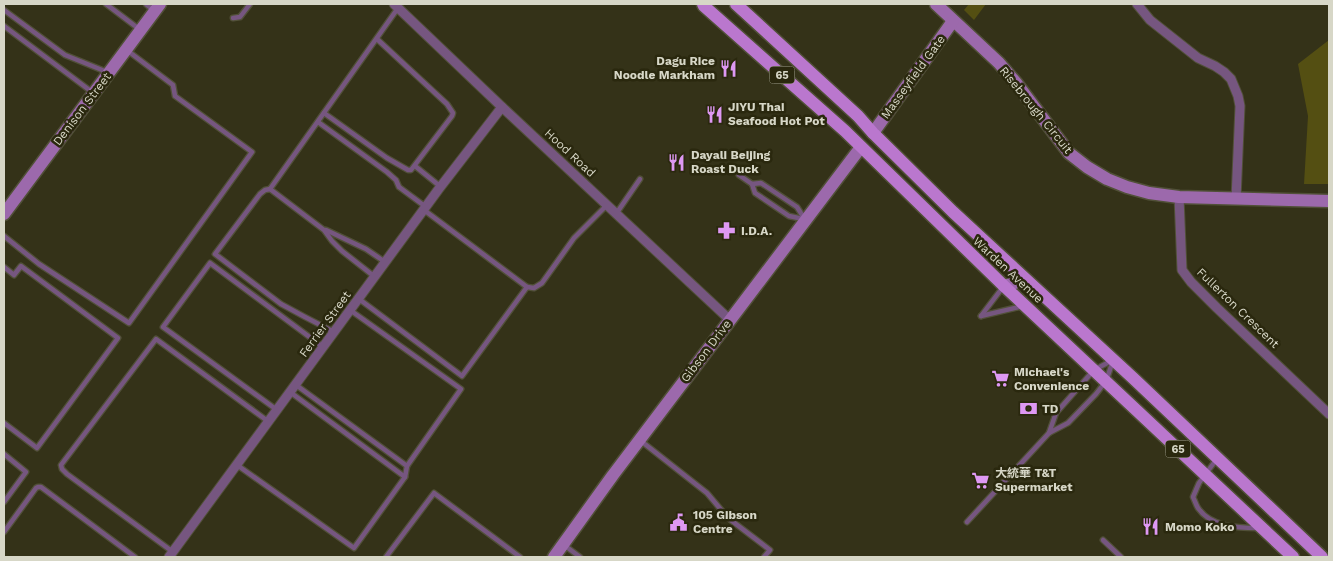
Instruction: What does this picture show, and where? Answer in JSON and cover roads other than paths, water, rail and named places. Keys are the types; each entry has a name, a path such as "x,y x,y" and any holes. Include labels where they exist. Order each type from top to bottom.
{"main road":[{"name":"Warden Avenue","path":"703,4 861,147 1004,286 1293,557"},
{"name":"Warden Avenue","path":"736,4 858,116 953,212 1322,557"}],"street":[{"name":"Risebrough Circuit","path":"936,4 999,63 1069,153 1107,179 1149,193 1179,196 1329,201"},
{"path":"1137,4 1150,20 1198,58 1215,66 1230,79 1238,96 1240,106 1236,198"},
{"name":"Denison Street","path":"4,214 140,30 153,6"},
{"name":"Hood Road","path":"396,6 730,320"},
{"name":"Masseyfield Gate","path":"873,133 953,21"},
{"name":"Ferrier Street","path":"171,555 441,186 502,107"},
{"path":"861,147 873,133"},
{"name":"Gibson Drive","path":"554,557 805,219 861,147"},
{"name":"Fullerton Crescent","path":"1179,196 1182,270 1186,276 1216,308 1329,414"},
{"path":"1004,286 1026,280"}],"lane":[{"path":"106,4 140,30"},
{"path":"233,18 240,17 250,4"},
{"path":"277,410 163,327 260,194 270,189 377,39 396,6"},
{"path":"4,10 68,56 109,72"},
{"path":"4,26 93,93"},
{"path":"324,113 387,158 408,170 415,166 452,116 453,113 447,104 377,39"},
{"path":"4,236 39,264 129,323 252,152 175,96 173,85 126,49"},
{"path":"318,122 387,172 396,180 399,187 527,287 534,288 542,283 574,238 607,205"},
{"path":"415,166 441,186"},
{"path":"739,174 752,184 755,192 789,216 805,219"},
{"path":"616,214 640,179"},
{"path":"752,184 761,182 797,208 805,219"},
{"path":"270,189 324,230 386,262"},
{"path":"324,230 332,241 375,277"},
{"path":"215,254 282,304 334,332"},
{"path":"210,263 324,347"},
{"path":"4,267 14,275 21,266 118,338 37,448 4,423"},
{"path":"1004,286 980,316 1025,305"},
{"path":"358,299 462,376 527,287"},
{"path":"237,465 354,548 405,477 407,466 461,389 350,310"},
{"path":"171,555 67,474 61,465 156,339 269,422"},
{"path":"1049,433 1056,413 1094,370 1113,360"},
{"path":"968,522 1049,433 1068,422 1106,381 1113,360"},
{"path":"293,388 407,466"},
{"path":"293,388 405,477"},
{"path":"640,440 707,493 730,520 770,550 764,557"},
{"path":"4,454 26,472 4,502"},
{"path":"1217,459 1199,483 1193,497 1198,509 1211,521 1240,528 1262,528"},
{"path":"4,532 36,488 41,487 135,557"},
{"path":"386,557 434,493 520,557"},
{"path":"1103,540 1121,557"},
{"path":"563,544 580,557"}],"place":[{"name":"Dagu Rice Noodle Markham","path":"729,68"},
{"name":"JIYU Thai Seafood Hot Pot","path":"714,114"},
{"name":"Dayali Beijing Roast Duck","path":"677,162"},
{"name":"I.D.A.","path":"727,231"},
{"name":"Michael's Convenience","path":"1000,379"},
{"name":"TD","path":"1028,409"},
{"name":"大統華 T&T Supermarket","path":"981,480"},
{"name":"105 Gibson Centre","path":"679,522"},
{"name":"Momo Koko","path":"1151,527"}]}
